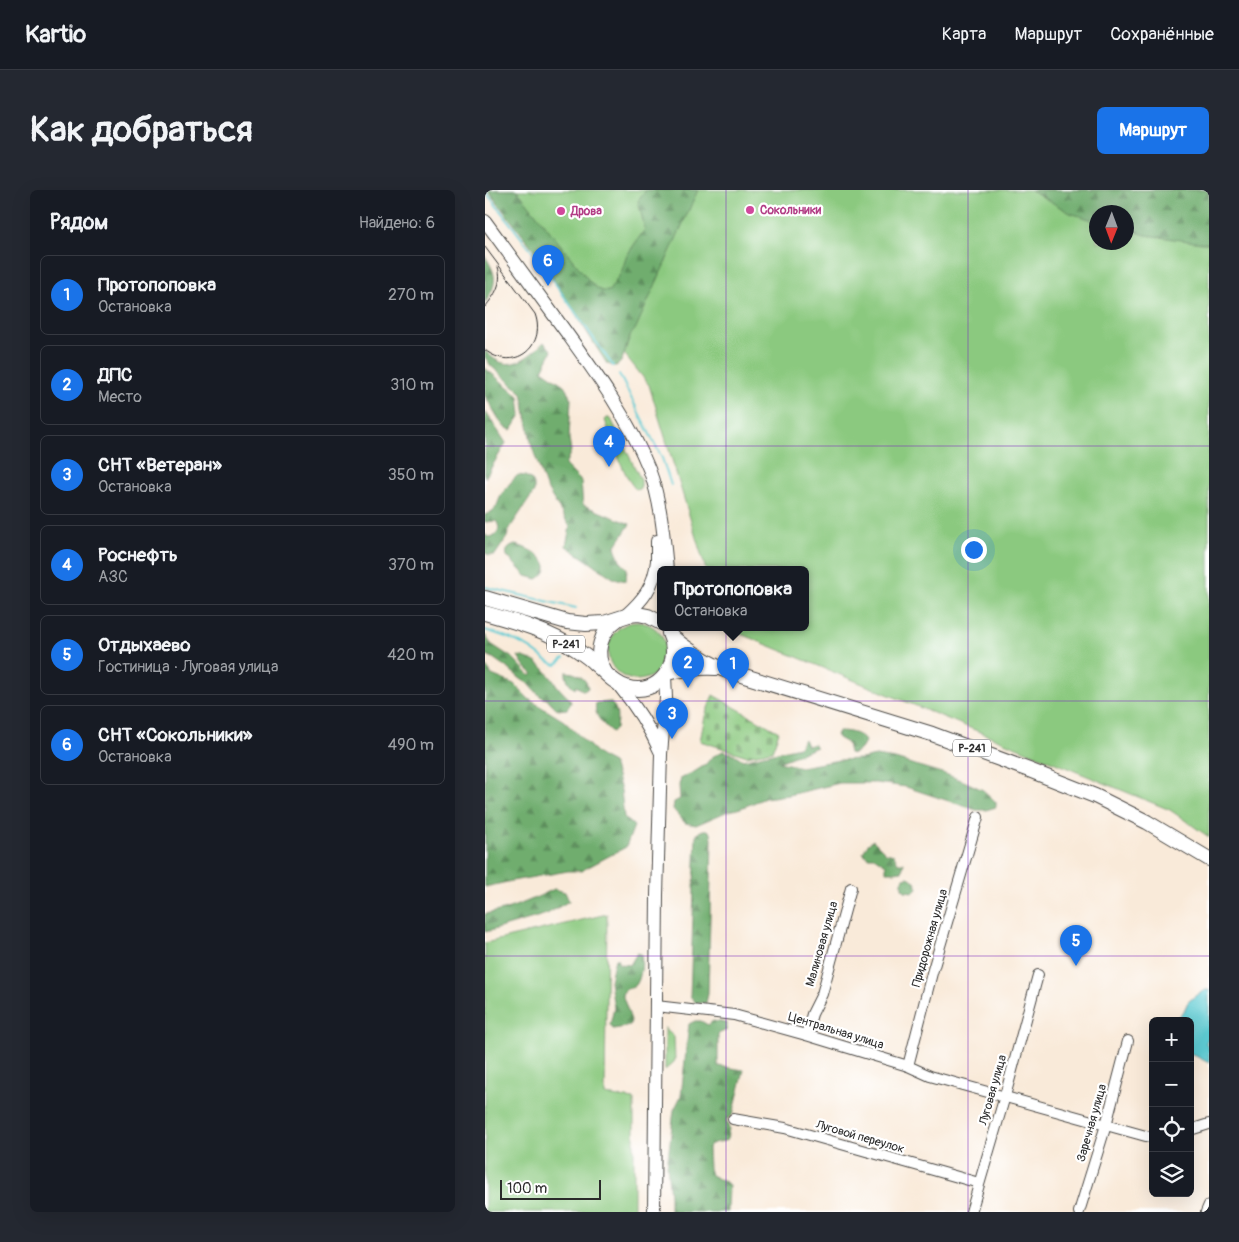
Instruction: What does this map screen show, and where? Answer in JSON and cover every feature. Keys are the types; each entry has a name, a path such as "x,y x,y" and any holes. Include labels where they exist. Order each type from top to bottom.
{"highway":[{"name":"Р-241","path":"485,598 567,622 585,624 604,622 638,614 657,620"},
{"name":"Р-241","path":"485,613 537,629 557,638 593,662 613,680 628,688 650,686 666,674 685,668 722,669"},
{"path":"613,680 603,668 599,650 605,631 611,624 622,617"},
{"path":"666,674 672,664 674,654 673,644 667,631"},
{"name":"Р-241","path":"668,631 685,649 722,669 932,734 1029,770 1095,796 1147,822 1209,859"}],"main road":[{"path":"485,221 601,381 621,414 649,470 660,514 666,566"},
{"path":"622,617 645,596 653,580 657,560 660,514"},
{"path":"654,1212 657,899 661,754 666,674"},
{"path":"613,680 640,712 661,754"}],"street":[{"name":"Придорожная улица","path":"908,1066 932,973 977,817"},
{"name":"Малиновая улица","path":"806,1034 812,1014 822,994 851,888"},
{"name":"Луговая улица","path":"971,1212 1038,975"},
{"name":"Центральная улица","path":"656,1006 734,1015 806,1034 908,1066 931,1076 1149,1137"},
{"name":"Заречная улица","path":"1079,1212 1106,1125 1128,1041"},
{"name":"Луговой переулок","path":"733,1119 785,1128 979,1184"},
{"path":"1194,1129 1209,1124"},
{"path":"1206,1212 1209,1205"}],"green space":[{"path":"487,190 517,190 589,281 602,291 609,291 621,273 627,255 645,229 638,201 646,190 698,190 635,330 629,338 624,356 619,364 614,366 607,364 541,259"},
{"path":"495,190 1209,190 1209,837 1170,810 733,631 809,631 809,566 705,566 649,385"},
{"path":"1031,190 1209,190 1209,244 1146,235 1134,231 1134,205 1089,205 1089,219 1070,213"},
{"path":"485,256 494,275 494,285 485,303"},
{"path":"544,342 552,351 542,370 564,385 571,399 569,438 571,451 565,465 581,481 583,505 630,524 615,547 620,561 627,568 626,581 613,578 566,546 570,527 546,487 532,447 522,393 491,366 485,357 485,351 496,360 504,363 517,362 535,351"},
{"path":"485,368 519,396 521,415 511,430 503,426 485,396"},
{"path":"485,411 506,443 485,478"},
{"path":"607,418 611,419 641,480 641,486 637,490 632,485 619,459 605,420"},
{"path":"518,475 532,480 534,492 495,555 489,555 485,553 485,534 488,537 494,535 498,532 499,527 496,521 485,522 485,515 495,508 502,494"},
{"path":"515,545 528,549 541,558 546,568 544,574 537,579 526,576 507,556 508,549"},
{"path":"637,622 648,624 661,635 666,651 664,662 653,675 637,680 626,678 613,667 608,651 610,640 621,627"},
{"path":"485,635 491,644 514,659 530,676 533,674 525,667 518,656 536,663 548,673 570,699 571,703 567,709 558,710 548,700 540,696 529,684 485,654"},
{"path":"485,665 492,675 514,684 530,700 564,721 600,756 613,763 621,790 624,817 634,826 626,847 581,871 568,871 485,887"},
{"path":"566,672 580,676 588,688 584,691 576,686 575,689 568,681"},
{"path":"713,695 779,732 772,751 747,756 700,741 705,716"},
{"path":"610,702 617,714 616,729 612,732 597,716 595,707 596,703"},
{"path":"838,731 860,736 865,741 862,748 853,754 849,753 847,743 836,735"},
{"path":"804,739 807,746 814,744 817,747 779,762 801,767 876,756 895,759 945,774 983,790 996,802 996,807 976,810 906,787 876,783 840,783 789,795 765,798 696,825 685,823 673,809 674,802 680,799 679,785 681,778 705,765 712,757 723,751 734,754 743,760 799,747"},
{"path":"703,830 708,830 711,833 712,839 708,994 706,1003 696,1003 690,996 696,836"},
{"path":"873,840 886,853 894,855 898,863 904,863 902,871 886,872 886,865 874,857 868,857 863,853 867,845"},
{"path":"908,877 917,886 913,892 905,891 902,888 904,878"},
{"path":"554,889 565,892 569,901 547,914 485,932 485,914 520,904"},
{"path":"607,914 605,1095 634,1099 634,1212 485,1212 485,943"},
{"path":"637,953 641,954 642,957 639,980 635,986 627,989 622,994 631,1020 630,1025 613,1029 610,1025 614,1008 610,982 615,959 617,959 619,964 630,965"},
{"path":"701,1021 708,1025 713,1021 727,1023 727,1030 718,1034 718,1066 744,1070 733,1115 726,1120 729,1128 727,1140 714,1143 708,1148 711,1175 729,1185 728,1212 670,1212 667,1166 674,1110 681,1096 689,1024"},
{"path":"665,1027 674,1037 675,1060 665,1070"}],"water":[{"path":"1205,990 1209,990 1209,1037 1206,1043 1209,1049 1209,1063 1194,1055 1194,1017 1179,1017 1188,1002"}],"waterway":[{"path":"485,191 537,258 613,366"},
{"path":"619,374 662,458 671,485"},
{"path":"485,587 576,608"},
{"path":"485,630 521,643 556,665 564,658"}],"tram line":[{"path":"485,247 535,314 537,326 536,337 532,346 525,353 506,359 485,350"},
{"path":"485,307 499,284 498,267"}],"place":[{"name":"Сокольники","path":"750,210"},
{"name":"Дрова","path":"561,211"},
{"name":"СНТ «Сокольники»","path":"548,286"},
{"name":"Роснефть","path":"609,467"},
{"name":"ДПС","path":"688,688"},
{"name":"Протопоповка","path":"733,689"},
{"name":"СНТ «Ветеран»","path":"672,739"},
{"name":"Отдыхаево","path":"1076,966"}]}
